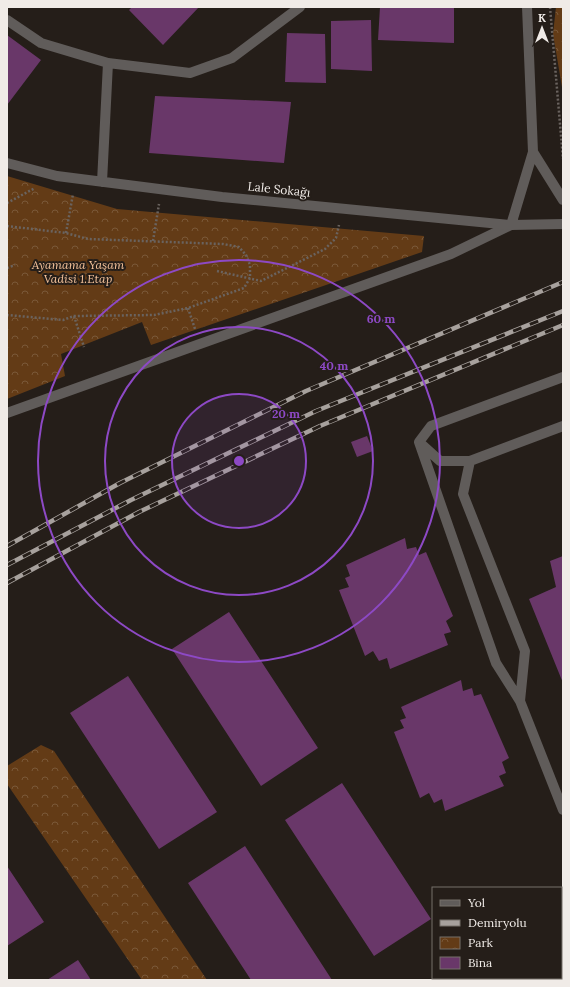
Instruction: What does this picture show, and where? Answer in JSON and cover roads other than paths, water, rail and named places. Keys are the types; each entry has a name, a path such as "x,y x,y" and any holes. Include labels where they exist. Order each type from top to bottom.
{"street":[{"path":"7,20 41,43 108,63 190,73 232,58 300,7"},
{"path":"7,413 451,254 511,226 533,152 527,7"},
{"path":"102,182 108,63"},
{"path":"533,152 563,200"},
{"name":"Lale Sokağı","path":"7,163 57,176 161,189 511,226 563,224"},
{"path":"419,442 431,426 562,378"},
{"path":"419,442 440,461 470,461 563,426"},
{"path":"419,442 496,663 520,701 563,810"},
{"path":"470,461 462,494 525,652 520,701"}],"railway":[{"path":"7,546 120,483 306,391 563,282"},
{"path":"7,565 131,500 316,411 563,311"},
{"path":"7,583 139,512 320,426 563,325"}],"park label":[{"name":"Ayamama Yaşam Vadisi 1.Etap","path":"78,271"}]}
